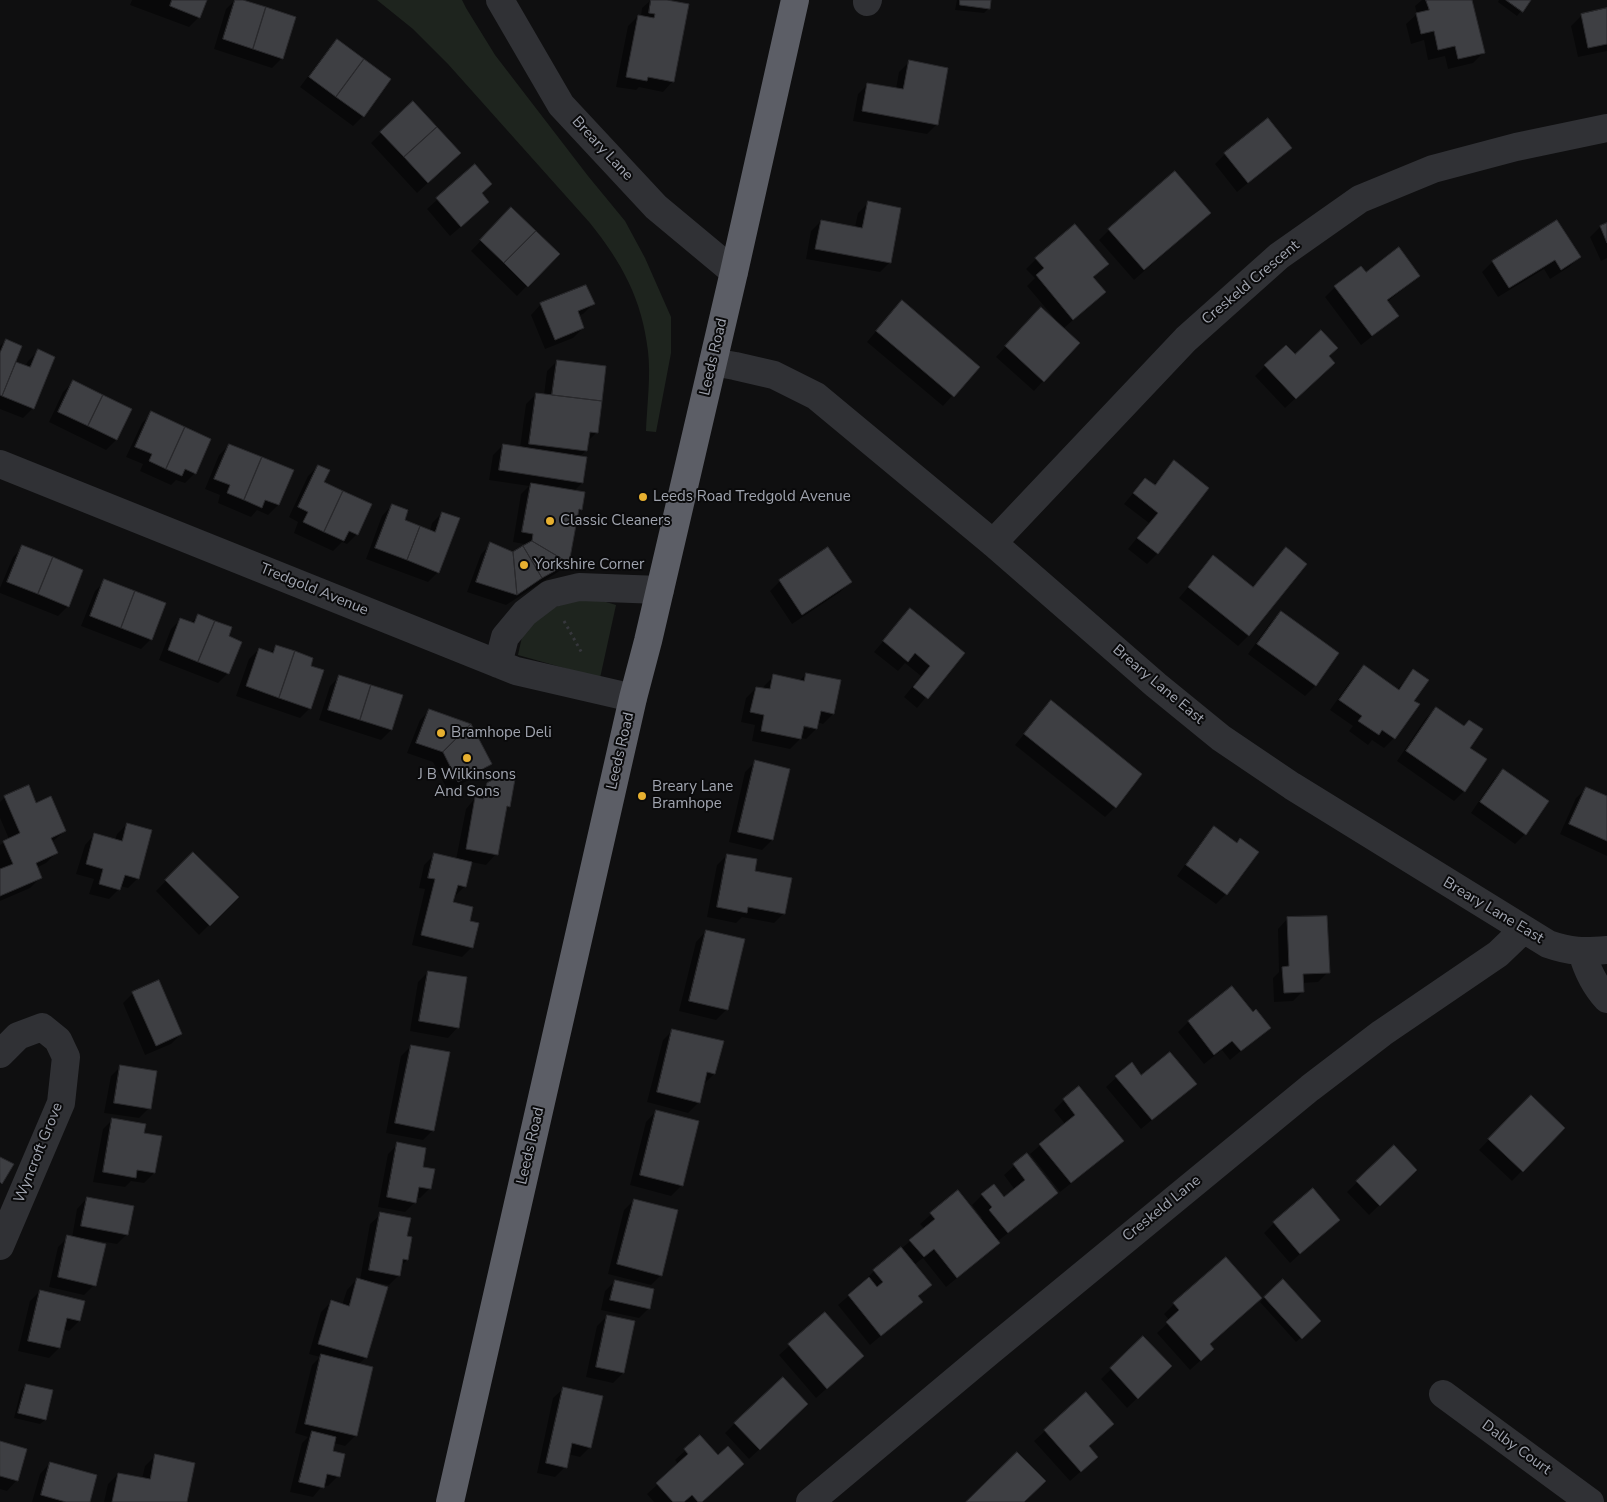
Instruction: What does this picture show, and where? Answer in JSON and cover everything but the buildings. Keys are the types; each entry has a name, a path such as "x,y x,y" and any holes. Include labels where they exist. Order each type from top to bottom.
{"highway":[{"name":"Leeds Road","path":"450,1502 633,698 734,272 795,0"}],"street":[{"name":"Breary Lane","path":"500,0 561,105 656,207 734,272"},
{"name":"Creskeld Crescent","path":"994,543 1186,338 1279,256 1360,199 1433,169 1516,147 1607,128"},
{"name":"Breary Lane East","path":"713,362 774,375 816,396 994,543 1156,685 1221,738 1292,786 1523,930 1548,944 1566,950 1594,951 1588,971 1601,993 1607,999"},
{"name":"Tredgold Avenue","path":"0,464 516,671 633,698"},
{"path":"498,664 504,637 525,613 550,594 579,587 660,590"},
{"name":"Creskeld Lane","path":"810,1502 1310,1088 1382,1033 1498,954 1523,930"},
{"name":"Wyncroft Grove","path":"0,1054 18,1036 42,1027 58,1040 66,1056 61,1103 0,1246"},
{"name":"Dalby Court","path":"1443,1394 1590,1502"},
{"path":"1600,1502 1607,1492"}],"path":[{"path":"550,594 583,656"}],"shaded area":[{"path":"377,0 462,0 495,55 625,221 645,258 671,317 671,353 656,432 646,431 649,361 641,315 629,282 612,253 590,223 448,64 413,29"},
{"path":"586,596 616,605 600,678 518,655 522,637 535,621 553,608"}],"place":[{"name":"Leeds Road Tredgold Avenue","path":"643,497"},
{"name":"Classic Cleaners","path":"550,521"},
{"name":"Yorkshire Corner","path":"524,565"},
{"name":"Bramhope Deli","path":"441,733"},
{"name":"J B Wilkinsons And Sons","path":"467,758"},
{"name":"Breary Lane Bramhope","path":"642,796"}]}
